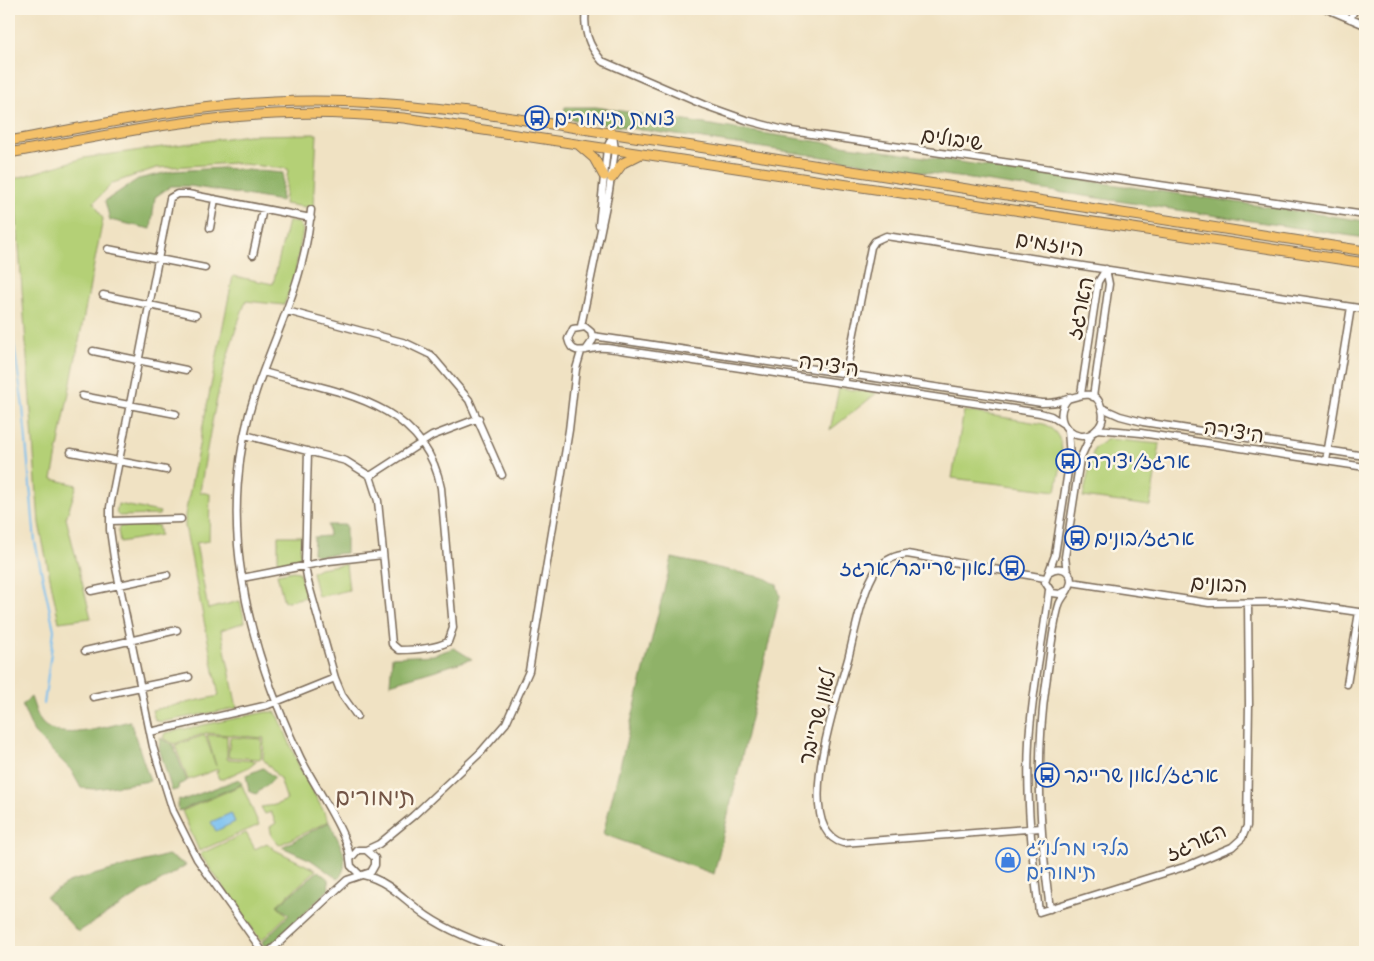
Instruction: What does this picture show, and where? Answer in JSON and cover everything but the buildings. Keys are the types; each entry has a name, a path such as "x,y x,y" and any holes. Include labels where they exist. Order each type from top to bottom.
{"highway":[{"path":"9,141 191,109 301,101 353,101 412,105 519,119 1365,251"},
{"path":"9,153 193,121 292,113 404,118 1365,263"},
{"path":"576,144 592,156 608,177 626,160 644,154"}],"street":[{"name":"שיבולים","path":"586,9 585,28 588,39 593,51 602,61 746,120 784,130 1365,216"},
{"path":"1327,9 1365,25"},
{"path":"1350,19 1355,9"},
{"path":"581,326 598,242 613,134"},
{"path":"263,952 190,848 170,804 150,732 120,585 110,521 111,497 170,198 182,194 263,209 311,214 301,274 252,404 245,435 238,497 238,528 242,578 260,653 277,702 306,770 346,841 352,870 383,881 426,915 460,936 508,952"},
{"path":"210,228 215,200"},
{"path":"253,255 263,209"},
{"name":"היוזמים","path":"844,384 871,247 875,241 886,236 1365,309"},
{"path":"108,249 205,268"},
{"name":"הארגז","path":"1081,394 1098,282 1106,269"},
{"name":"הארגז","path":"1093,396 1109,284 1106,269"},
{"path":"103,295 196,315"},
{"path":"1326,461 1351,307"},
{"path":"287,311 406,342 423,349 439,362 461,389 479,418 502,475"},
{"path":"340,884 354,852 384,840 413,816 481,752 506,723 529,671 569,430 576,369 580,351 592,344 593,336 589,329 581,326 573,329 569,335 569,343 580,351"},
{"name":"היצירה","path":"593,336 1042,403 1061,401 1070,397"},
{"name":"היצירה","path":"580,351 600,347 1040,413 1051,416 1066,428"},
{"path":"93,352 186,370"},
{"path":"245,435 346,461 370,476 378,501 392,639 395,648 407,650 427,648 448,642 453,628 441,488 436,468 421,443 404,422 374,404 264,372"},
{"path":"1050,909 1041,828 1039,775 1042,719 1058,607 1067,590 1071,582 1067,572 1065,557 1080,459 1102,419 1102,408 1093,396 1081,394 1070,397 1061,413 1066,428 1070,458 1055,555 1047,575 1049,590 1056,594 1067,590"},
{"path":"82,396 176,414"},
{"name":"היצירה","path":"1102,408 1120,416 1143,422 1365,456"},
{"path":"370,476 432,436 479,418"},
{"path":"1066,428 1080,435 1095,431"},
{"name":"היצירה","path":"1095,431 1141,433 1365,467"},
{"path":"308,451 305,566 335,678 342,695 357,716"},
{"path":"71,452 166,470"},
{"path":"110,521 181,519"},
{"name":"לאון שרייבר","path":"1041,828 843,843 830,837 824,829 820,814 819,784 824,748 857,627 871,579 878,568 887,560 907,554 1047,575"},
{"path":"242,578 305,566 383,555"},
{"path":"1047,575 1060,568 1067,572"},
{"path":"91,591 166,575"},
{"name":"הבונים","path":"1071,582 1209,602 1304,603 1362,613"},
{"name":"הארגז","path":"1049,590 1029,740 1030,829 1040,912 1187,866 1232,847 1242,838 1247,826 1248,603"},
{"path":"1347,684 1362,613"},
{"path":"85,651 177,630"},
{"path":"93,697 189,677"},
{"path":"150,732 277,702 335,678"},
{"path":"269,952 340,884 361,874 371,872 384,840"},
{"path":"346,841 373,854 383,881"}],"green space":[{"path":"565,107 596,107 794,138 1365,221 1365,238 563,118"},
{"path":"317,134 313,208 284,204 288,169 234,163 156,168 113,183 94,202 103,219 52,479 77,485 66,518 91,618 59,622 39,523 14,179 84,158 248,135"},
{"path":"222,168 283,173 281,201 190,186 171,186 155,197 151,229 110,220 105,201 138,179 173,171"},
{"path":"288,221 299,223 303,230 294,279 284,305 246,301 230,347 218,395 200,492 210,494 209,541 196,543 208,609 240,601 245,622 221,630 237,708 161,722 155,720 152,710 219,696 185,526 185,515 233,276 273,284"},
{"path":"839,388 877,393 830,430"},
{"path":"964,411 1044,424 1053,430 1061,444 1062,453 1056,491 952,478"},
{"path":"1108,439 1160,444 1150,506 1083,497 1094,448"},
{"path":"118,504 160,512 159,515 119,516 116,513"},
{"path":"158,525 160,535 120,542 118,530 120,526"},
{"path":"328,525 346,525 346,553 317,556 313,552 314,537 329,536"},
{"path":"278,536 301,536 300,559 278,563"},
{"path":"672,558 765,578 777,585 780,596 714,874 603,834"},
{"path":"346,564 349,590 318,597 312,572 319,568"},
{"path":"293,571 299,572 306,597 284,602 277,574"},
{"path":"454,648 472,659 390,684 392,657 433,655"},
{"path":"31,697 42,723 50,729 60,732 97,729 130,721 150,781 95,789 81,788 71,770 34,733 22,705"},
{"path":"266,712 275,712 279,717 300,768 329,821 279,845 272,837 270,827 276,823 271,812 265,814 261,807 275,805 287,800 280,779 263,759 264,738 206,733 174,744 163,738 165,733"},
{"path":"205,735 216,766 207,735 227,736 227,759 257,761 251,766 223,779 219,779 216,772 218,769 188,780 175,745"},
{"path":"230,737 262,739 261,759 228,757"},
{"path":"160,738 173,745 187,781 178,785 179,789 172,791 159,748"},
{"path":"263,768 275,778 256,794 249,791 246,775"},
{"path":"239,779 242,784 179,811 177,805 179,799 183,800"},
{"path":"242,785 259,825 199,851 182,811"},
{"path":"329,822 340,843 344,858 343,872 338,879 311,860 282,847"},
{"path":"246,833 255,849 267,843 275,850 316,870 277,905 287,915 261,941 200,854"},
{"path":"168,855 186,865 78,932 46,897 71,881"},
{"path":"318,871 328,879 329,889 274,943 264,946 262,942 289,915 278,905"}],"water":[{"path":"231,813 235,822 216,831 211,822"}],"waterway":[{"path":"9,43 13,31 12,9"},
{"path":"9,311 23,407 35,542 54,630 44,704"}],"place":[{"name":"צומת תימורים","path":"537,118"},
{"name":"ארגז/יצירה","path":"1068,461"},
{"name":"ארגז/בונים","path":"1077,538"},
{"name":"לאון שרייבר/ארגז","path":"1012,568"},
{"name":"ארגז/לאון שרייבר","path":"1047,775"},
{"name":"בלדי מרלו״ג תימורים","path":"1008,860"}],"district":[{"name":"תימורים","path":"375,797"}]}
